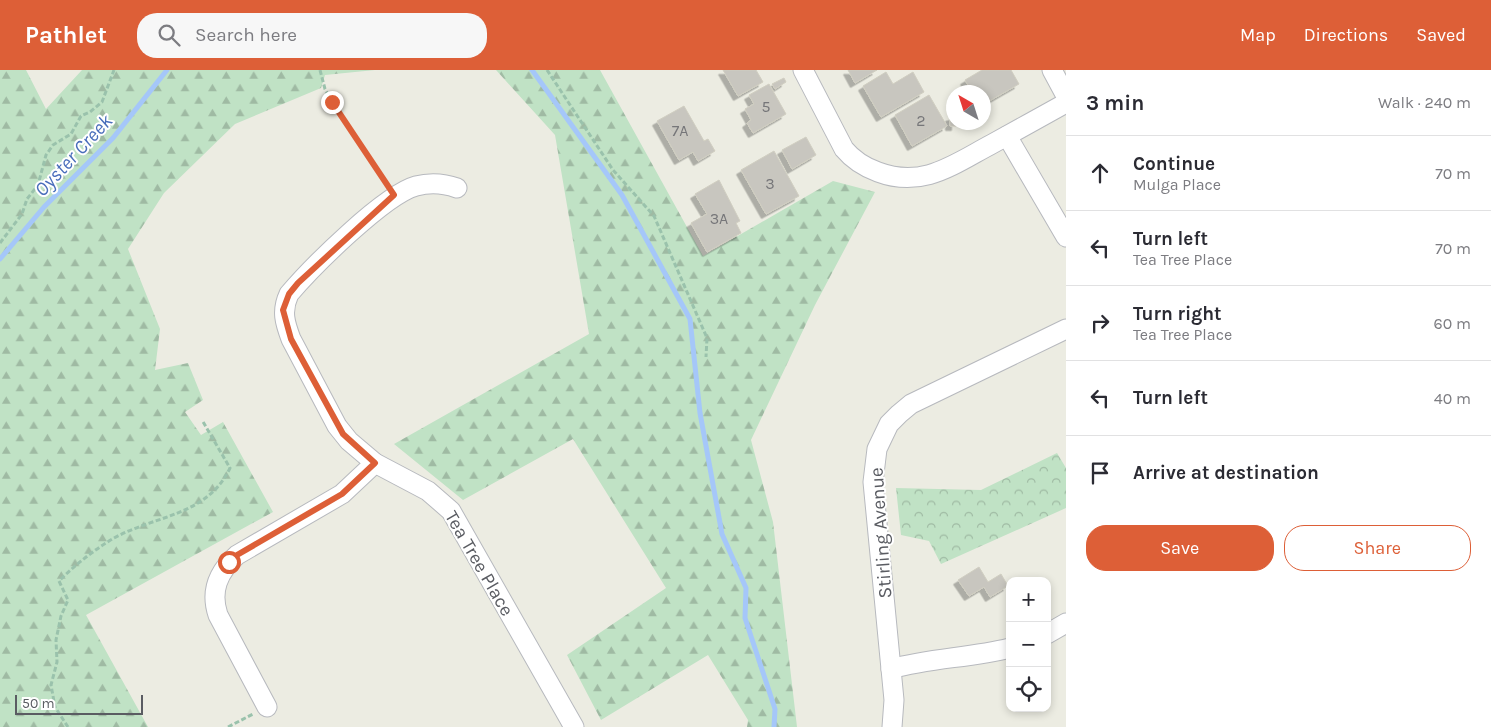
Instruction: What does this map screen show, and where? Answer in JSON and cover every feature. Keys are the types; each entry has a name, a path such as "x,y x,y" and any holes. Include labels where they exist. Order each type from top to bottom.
{"street":[{"path":"803,70 844,149 851,158 871,170 895,178 909,179 942,171 1066,103"},
{"path":"1052,70 1066,96"},
{"path":"1007,136 1066,237"},
{"name":"Tea Tree Place","path":"457,188 430,182 394,195 281,301 285,323 291,339 338,426 349,441 375,463 428,491 451,511 574,727"},
{"name":"Stirling Avenue","path":"892,727 894,700 873,482 877,449 882,437 889,424 911,404 1066,328"},
{"path":"267,707 218,615 214,598 216,582 223,569 237,555 342,494 375,463"},
{"path":"1051,632 1066,624"},
{"path":"891,669 920,661 981,654 1006,649"}],"path":[{"path":"0,243 22,214 27,198 38,185 46,155 53,145 71,134 81,116 90,112 102,102 114,70"},
{"path":"320,70 325,89 332,102 394,195"},
{"path":"547,70 613,170 654,216 707,338 706,357"},
{"path":"68,727 55,707 51,685 57,662 56,640 61,616 68,600 60,581 79,561 115,538 192,508 222,484 230,468 202,420"},
{"path":"228,727 267,707"}],"green space":[{"path":"0,70 26,70 46,109 82,70 375,70 325,75 321,88 235,124 164,193 128,249 160,329 155,370 188,363 203,400 185,412 201,435 223,422 273,512 86,615 148,727 0,727"},
{"path":"496,70 600,70 703,256 833,181 875,192 815,305 751,440 773,522 797,727 747,727 748,720 708,655 601,720 567,655 666,588 573,439 463,500 394,444 589,334 555,135"},
{"path":"1057,453 1066,468 1066,508 941,564 929,541 901,535 896,488 981,490"}],"building":[{"path":"723,70 756,70 763,82 738,96"},
{"path":"848,70 877,70 855,83"},
{"path":"982,70 1011,70 1019,84 991,100 991,85 968,85 965,80"},
{"path":"886,72 893,84 913,72 924,92 881,117 863,86"},
{"path":"784,78 786,82 775,89 772,84"},
{"path":"769,84 786,114 753,133 747,123 751,120 745,109 754,104 749,95"},
{"path":"929,95 946,127 912,146 895,115"},
{"path":"684,106 704,141 708,139 715,151 698,161 693,152 679,160 657,121"},
{"path":"806,137 816,155 792,169 782,150"},
{"path":"774,151 799,196 766,214 741,170"},
{"path":"719,180 740,221 736,223 741,233 707,252 691,223 707,214 695,194"},
{"path":"979,567 988,582 1001,574 1006,583 1006,587 990,597 984,587 969,596 958,580"}],"waterway":[{"name":"Oyster Creek","path":"0,259 44,207 113,138 167,70"},
{"path":"532,70 622,195 690,319 700,413 722,534 746,588 745,618 775,709 774,727"}],"route":[{"path":"229,562 237,555 342,494 357,482 375,463 349,441 338,426 291,339 285,323 283,310 289,294 298,283 394,195 332,102"}]}
